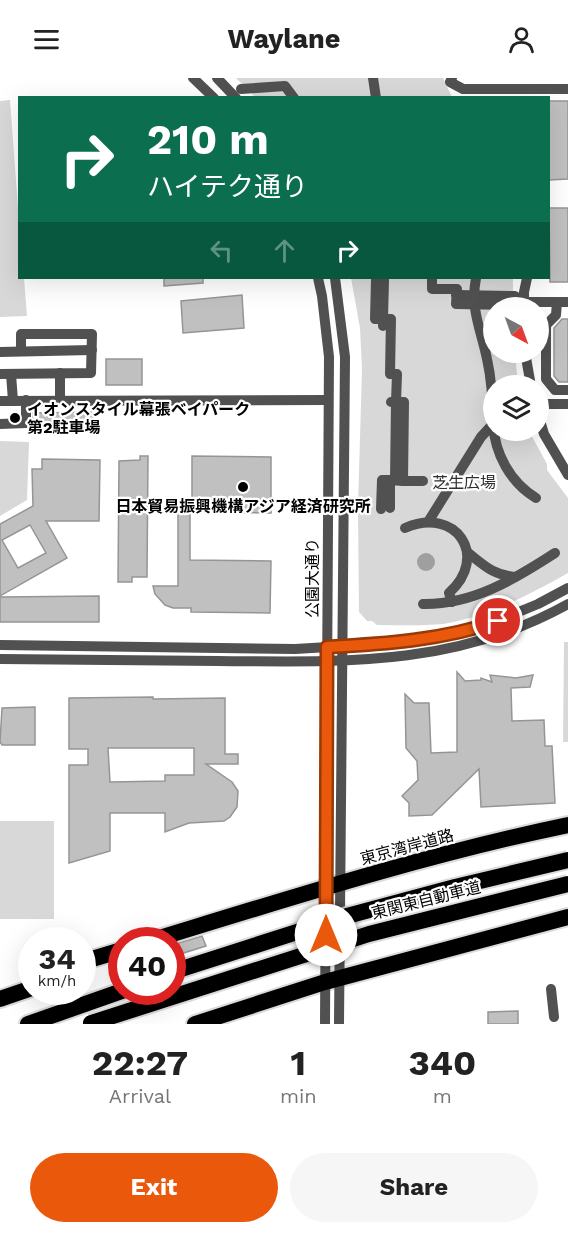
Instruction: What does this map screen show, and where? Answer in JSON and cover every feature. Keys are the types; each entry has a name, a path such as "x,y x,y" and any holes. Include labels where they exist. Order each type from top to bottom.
{"highway":[{"name":"東京湾岸道路","path":"186,930 333,885 450,853 568,825"},
{"name":"東関東自動車道","path":"186,968 347,916 568,860"},
{"name":"東関東自動車道","path":"90,1024 369,934 568,884"},
{"path":"195,1024 332,980 568,918"},
{"path":"96,959 108,955"},
{"path":"96,960 101,957"},
{"path":"0,989 18,983"},
{"path":"0,999 18,993"},
{"path":"28,1024 108,996"}],"street":[{"path":"193,78 212,96"},
{"path":"217,78 241,94 285,87 292,96"},
{"path":"373,78 376,96"},
{"path":"456,86 568,89"},
{"name":"公園大通り","path":"318,279 327,336 327,661 333,885"},
{"name":"公園大通り","path":"325,1024 332,980 333,885 343,660 345,357 335,279"},
{"path":"432,279 432,289 457,289 456,304 483,300"},
{"path":"476,279 474,300 478,331 490,375"},
{"path":"520,279 520,297"},
{"path":"521,297 527,279"},
{"path":"380,280 383,319 391,319 387,348 390,402 404,402 396,480"},
{"path":"549,322 563,302"},
{"path":"13,400 6,374 92,373 92,334 21,334 21,351"},
{"path":"0,352 92,350"},
{"path":"546,363 546,379 555,390 568,390"},
{"path":"60,373 60,400"},
{"path":"0,400 328,400"},
{"path":"0,424 26,423 26,400"},
{"path":"549,404 568,404"},
{"path":"428,522 483,435"},
{"path":"496,441 497,449 518,484 537,498"},
{"path":"548,441 568,475"},
{"path":"385,509 382,480 423,481"},
{"path":"405,528 438,522 453,530 463,542 468,564 464,576 449,593 452,602"},
{"path":"467,552 488,570 515,577"},
{"path":"423,604 452,602 479,596 555,553"},
{"path":"0,645 295,649 396,643 466,630 510,617 568,588"},
{"path":"0,659 327,661 393,658 456,647 515,630 568,604"},
{"name":"公園大通り","path":"332,980 339,1024"},
{"path":"551,989 554,1017"}],"green space":[{"path":"236,78 443,78 452,96 254,96"},
{"path":"10,100 18,208 18,279 24,279 27,316 0,317 0,101"},
{"name":"芝生広場","path":"351,279 513,279 513,293 508,297 483,297 483,363 516,363 517,375 483,375 483,441 534,441 547,464 547,470 568,498 568,573 492,611 459,621 443,624 377,625 372,621 367,621 359,612 358,507 362,369 360,328"},
{"path":"0,441 29,442 27,500 0,516"},
{"path":"564,642 568,642 568,742 563,742"},
{"path":"0,821 54,821 54,919 0,919"}],"shaded area":[{"path":"422,553 430,553 435,558 433,569 422,571 417,566 417,558"}],"building":[{"path":"550,101 568,101 568,179 550,180"},
{"path":"550,208 568,208 568,282 550,282"},
{"path":"164,279 203,279 203,283 164,286"},
{"path":"242,295 244,328 183,333 181,301"},
{"path":"562,319 568,319 568,382 559,382 554,376 554,328"},
{"path":"106,359 142,359 142,385 106,385"},
{"path":"95,412 95,431 33,432 33,413"},
{"path":"140,456 148,456 147,577 132,577 132,582 118,582 119,461 140,460"},
{"path":"192,456 271,457 271,513 190,512 190,560 271,561 270,613 191,612 191,608 173,608 165,605 155,594 153,586 178,586 178,501 192,501"},
{"path":"42,459 100,460 99,521 46,521 67,558 0,596 0,524 33,506 32,469 42,469","holes":["30,525 46,553 18,568 2,540"]},
{"path":"99,596 99,622 0,622 0,597"},
{"path":"457,672 465,681 481,680 481,678 492,682 490,675 516,678 533,675 530,687 511,688 512,721 544,720 545,746 552,746 555,803 481,807 479,769 432,815 409,816 409,803 402,796 418,780 417,761 406,748 405,694 414,703 429,703 431,753 457,752"},
{"path":"69,698 225,698 225,754 238,754 238,764 206,764 232,782 238,791 237,807 224,821 189,823 165,832 165,813 110,813 110,851 69,863 69,765 88,765 88,749 69,749","holes":["108,748 194,748 194,775 165,775 165,781 110,782"]},
{"path":"35,707 35,745 2,745 0,742 2,708"},
{"path":"202,936 206,946 186,952 186,941"},
{"path":"518,1011 518,1024 488,1024 488,1012"}],"place":[{"name":"イオンスタイル幕張ベイパーク 第2駐車場","path":"15,418"},
{"name":"日本貿易振興機構アジア経済研究所","path":"243,487"}],"route":[{"path":"326,935 327,647 396,643 466,630 498,621"}]}
